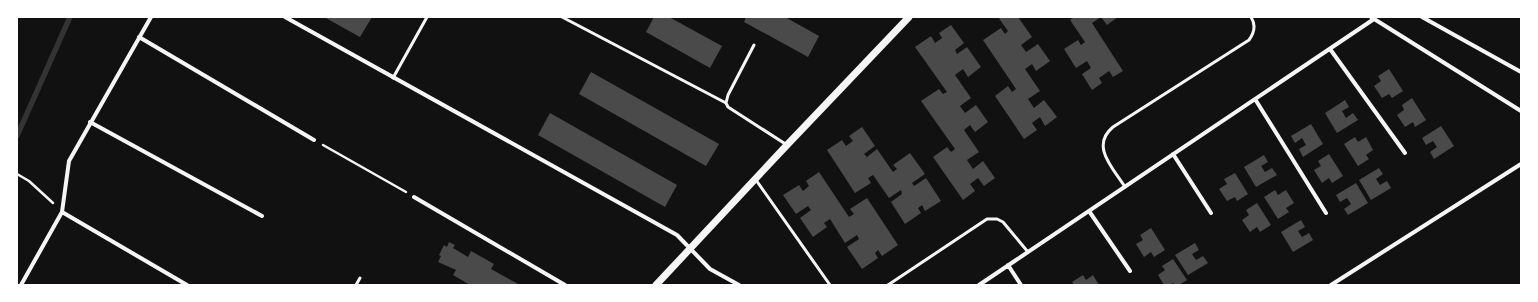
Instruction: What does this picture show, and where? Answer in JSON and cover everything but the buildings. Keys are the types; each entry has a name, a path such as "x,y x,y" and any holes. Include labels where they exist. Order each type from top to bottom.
{"street":[{"path":"21,285 62,212 69,161 151,17"},
{"path":"286,17 677,235 710,269 739,285"},
{"path":"656,285 909,17"},
{"path":"1422,17 1521,72"},
{"path":"979,285 1330,49 1373,18 1521,111"},
{"path":"139,37 314,140"},
{"path":"1330,49 1405,153"},
{"path":"1255,99 1326,213"},
{"path":"90,122 262,216"},
{"path":"1173,154 1211,213"},
{"path":"1331,285 1521,164"},
{"path":"414,197 565,285"},
{"path":"1089,211 1130,271"},
{"path":"62,212 187,285"},
{"path":"1008,265 1021,285"}],"lane":[{"path":"393,78 427,17"},
{"path":"562,17 726,103 728,107 787,145"},
{"path":"1125,187 1103,150 1102,141 1105,136 1113,127 1250,40 1255,26 1251,17"},
{"path":"726,103 728,94 754,45"},
{"path":"755,180 830,285"},
{"path":"888,285 987,219 997,219 1003,222 1028,252"},
{"path":"356,285 360,278"}],"path":[{"path":"314,140 414,197"},
{"path":"17,174 29,181 62,212"}],"waterway":[{"path":"17,136 70,17"}]}
